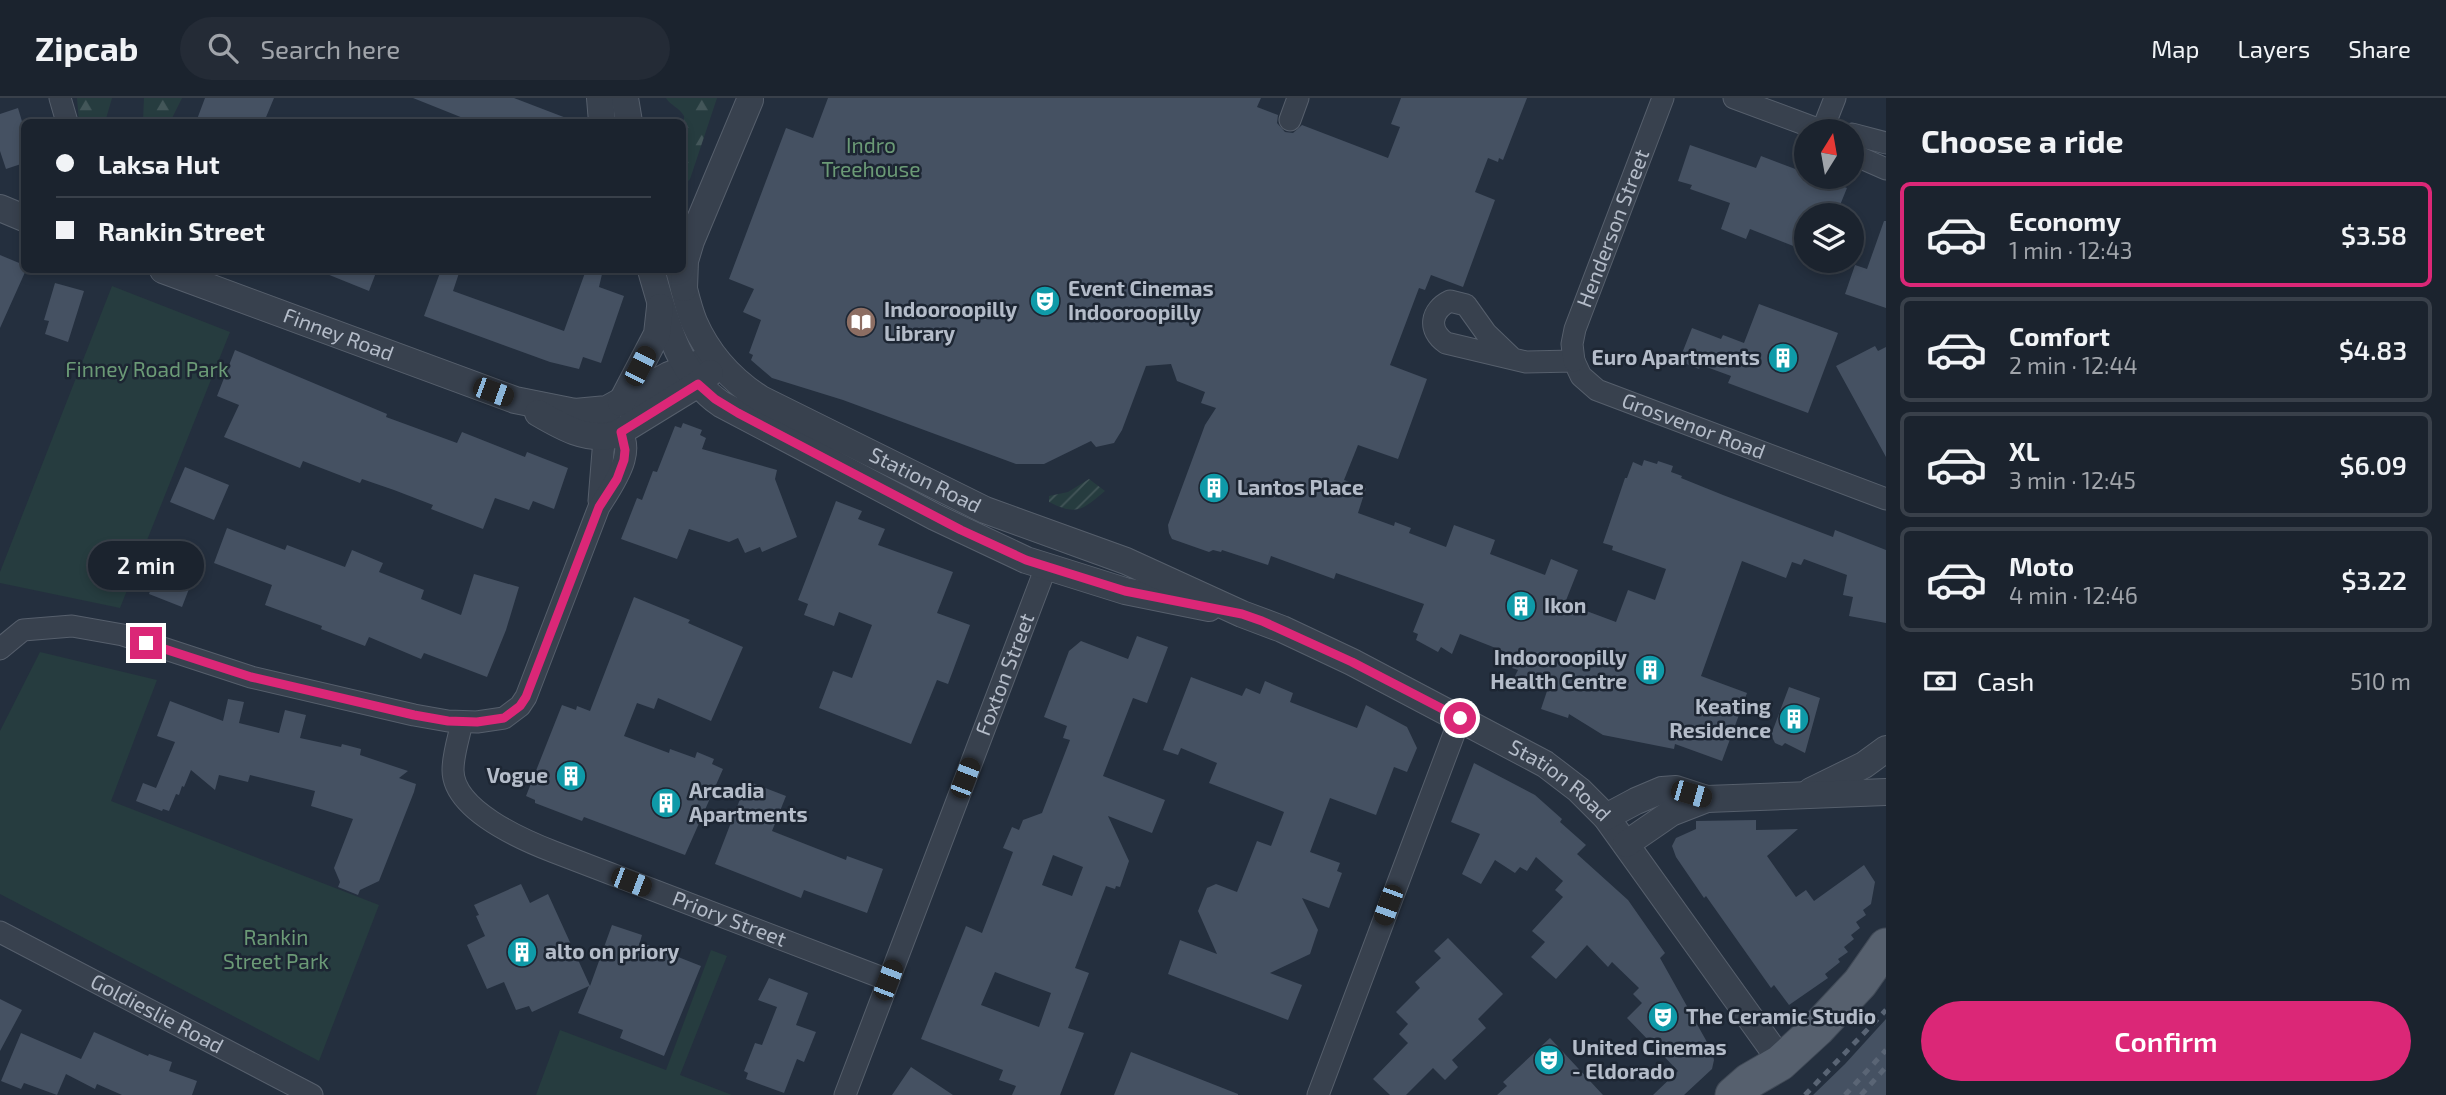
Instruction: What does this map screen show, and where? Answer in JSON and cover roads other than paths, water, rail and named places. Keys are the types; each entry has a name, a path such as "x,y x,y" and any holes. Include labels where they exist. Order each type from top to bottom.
{"main road":[{"path":"1732,1095 1780,1062 1835,1012 1860,983 1885,945"},
{"path":"1760,1095 1780,1062"}],"street":[{"path":"60,98 66,119"},
{"path":"600,98 603,119"},
{"path":"625,98 628,119"},
{"path":"1290,120 1298,98"},
{"name":"Henderson Street","path":"1574,361 1572,344 1575,329 1663,98"},
{"path":"1734,98 1794,120"},
{"path":"1827,119 1835,98"},
{"path":"686,254 691,222 717,182 750,100"},
{"path":"1864,137 1885,142"},
{"path":"1864,159 1886,169"},
{"path":"0,208 21,217"},
{"name":"Finney Road","path":"171,273 515,400 572,431 615,419"},
{"name":"Station Road","path":"652,273 670,331 693,376 721,404 961,530 1046,567 1115,589 1242,614"},
{"name":"Station Road","path":"682,279 693,320 716,360 742,386 772,405 972,504 1126,561 1317,645 1460,718 1560,774 1606,817 1780,1062"},
{"path":"0,649 23,631 72,626 123,635 251,677 414,715 462,722 504,718 520,706 526,697 599,507 617,479 625,457 615,419 657,334 660,302"},
{"path":"1511,357 1541,363 1574,361"},
{"path":"615,419 693,376 716,360"},
{"name":"Grosvenor Road","path":"1574,361 1586,382 1601,392 1886,499"},
{"name":"Finney Road","path":"515,400 575,412 600,411 615,419"},
{"path":"1046,567 1057,537"},
{"path":"1115,589 1126,561"},
{"name":"Foxton Street","path":"845,1095 1046,567"},
{"path":"1318,1095 1460,718"},
{"name":"Priory Street","path":"462,722 453,770 454,779 462,795 502,828 536,845 888,980"},
{"path":"1800,796 1832,783 1886,749"},
{"path":"1606,817 1662,790 1675,789 1707,799 1886,792"},
{"path":"1626,844 1671,813 1707,799"},
{"name":"Goldieslie Road","path":"0,932 312,1095"}],"railway":[{"path":"1805,1095 1886,1010"},
{"path":"1845,1095 1886,1050"},
{"path":"1861,1095 1886,1067"}],"place":[{"name":"Event Cinemas Indooroopilly","path":"1045,301"},
{"name":"Indooroopilly Library","path":"861,322"},
{"name":"Euro Apartments","path":"1783,358"},
{"name":"Lantos Place","path":"1214,488"},
{"name":"Ikon","path":"1521,606"},
{"name":"Indooroopilly Health Centre","path":"1650,670"},
{"name":"Keating Residence","path":"1794,719"},
{"name":"Vogue","path":"571,776"},
{"name":"Arcadia Apartments","path":"666,803"},
{"name":"alto on priory","path":"522,952"},
{"name":"The Ceramic Studio","path":"1663,1017"},
{"name":"United Cinemas - Eldorado","path":"1549,1060"}],"park label":[{"name":"Indro Treehouse","path":"871,158"},
{"name":"Finney Road Park","path":"147,370"},
{"name":"Rankin Street Park","path":"276,950"}]}
